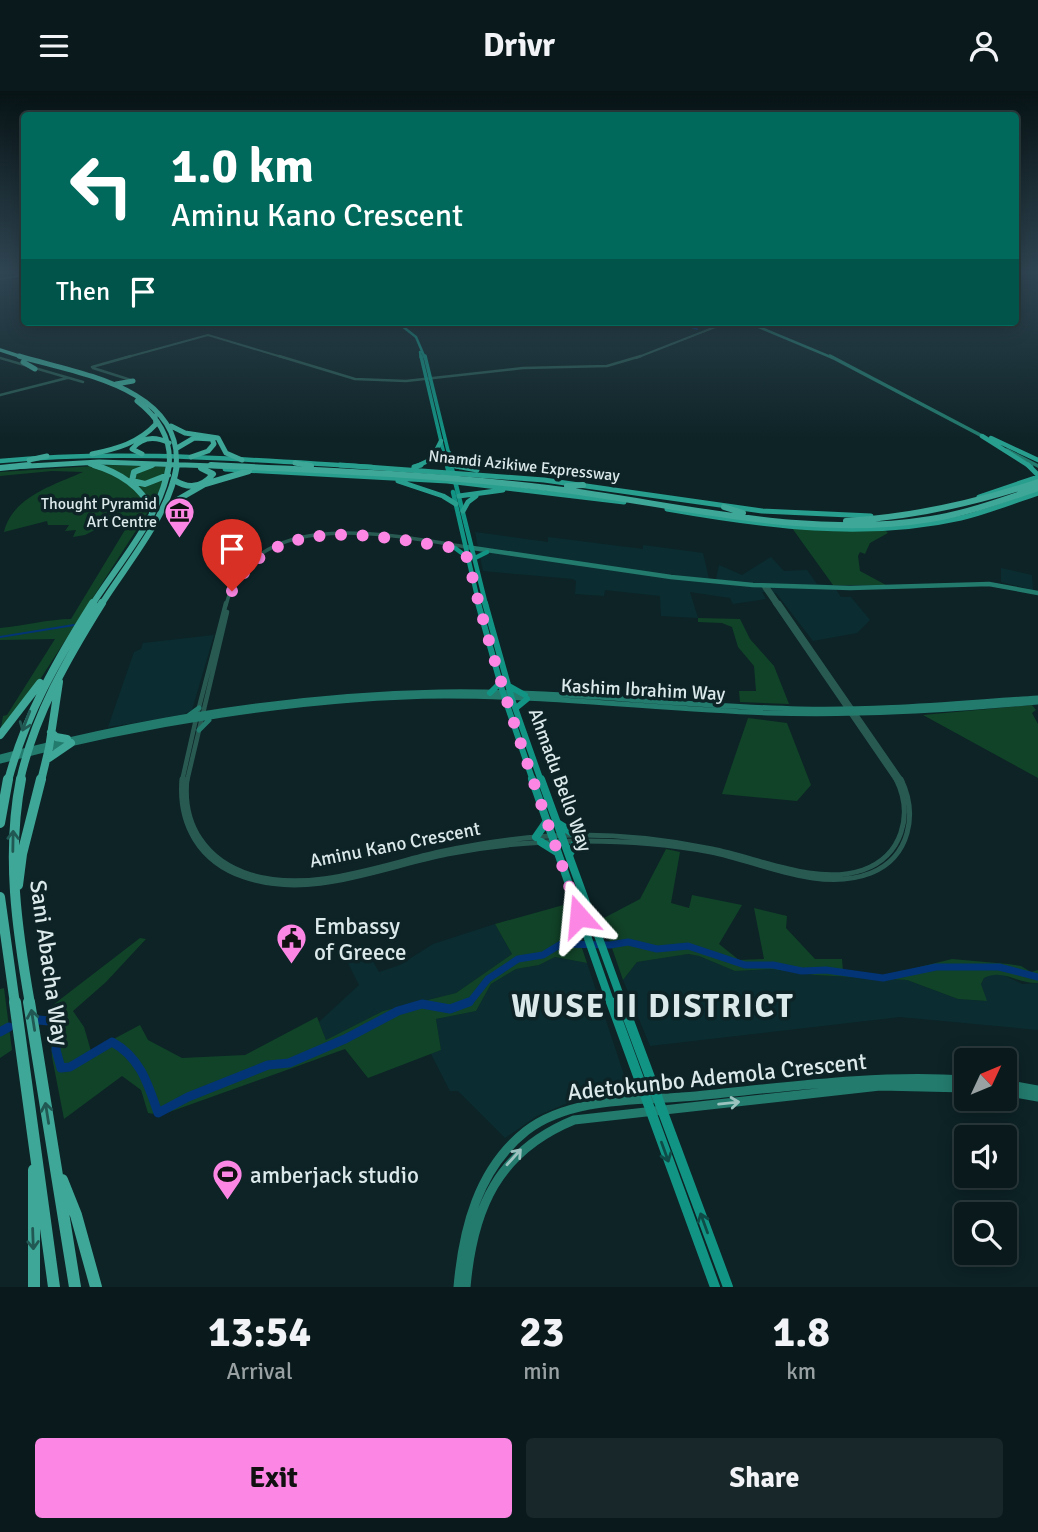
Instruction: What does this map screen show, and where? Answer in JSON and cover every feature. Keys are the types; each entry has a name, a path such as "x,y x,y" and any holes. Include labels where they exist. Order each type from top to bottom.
{"highway":[{"path":"0,354 135,394"},
{"path":"0,354 104,383 133,398 163,426 169,443 172,474 186,486 204,484 213,474 201,467"},
{"path":"23,362 35,369"},
{"path":"83,382 122,385 134,381"},
{"path":"134,381 124,387 159,411 170,425 180,432 218,438 226,453 242,460"},
{"path":"92,454 112,449 147,433 156,424 155,416"},
{"path":"170,425 177,450 172,474"},
{"path":"983,436 1038,463"},
{"path":"983,436 1033,468 1038,477"},
{"path":"142,454 132,449 143,440 158,438 169,443"},
{"path":"177,450 194,438 212,439 212,447 191,457"},
{"path":"409,468 432,460 440,450 441,441"},
{"path":"449,453 458,465"},
{"name":"Nnamdi Azikiwe Expressway","path":"0,466 47,456 142,454 409,468 583,485 801,516 860,517 929,510 1038,477"},
{"path":"9,465 47,456"},
{"name":"Nnamdi Azikiwe Expressway","path":"0,466 119,457 457,475 567,486 743,513 807,519 865,520 930,513 979,502 1038,477"},
{"name":"Nnamdi Azikiwe Expressway","path":"9,465 115,461 363,473 500,483 796,524 871,526 940,518 1038,493"},
{"path":"295,463 311,466"},
{"path":"90,464 105,468 145,496 156,512 233,474 253,470"},
{"path":"9,465 42,466"},
{"path":"153,465 134,472 132,481 139,484 151,483 172,474"},
{"name":"Nnamdi Azikiwe Expressway","path":"0,466 153,465 387,478 517,488 750,523 823,529 901,527 962,517 1038,493"},
{"path":"450,467 458,465 509,477"},
{"path":"284,469 302,473"},
{"path":"341,475 363,473"},
{"name":"Sani Abacha Way","path":"75,1287 26,982 16,906 13,831 30,741 62,670 156,512 172,474"},
{"path":"387,478 457,499 517,488"},
{"path":"567,486 583,485"},
{"path":"463,511 471,499 482,493"},
{"path":"576,495 600,495"},
{"path":"979,502 984,495"},
{"path":"724,507 743,513"},
{"name":"Sani Abacha Way","path":"0,823 15,751 35,700 51,670 156,512"},
{"path":"940,518 962,517"},
{"path":"0,735 51,670"},
{"path":"16,906 22,855 47,760 45,747 51,733 62,670"},
{"path":"51,733 69,741"},
{"path":"47,760 69,741"},
{"name":"Sani Abacha Way","path":"0,901 54,1287"},
{"path":"34,1287 32,1212 35,1146"},
{"path":"56,1167 76,1215 96,1287"}],"main road":[{"name":"Ahmadu Bello Way","path":"400,328 415,342 428,378 441,441 450,467"},
{"name":"Ahmadu Bello Way","path":"403,328 419,342 449,453 464,537 471,550 509,686 507,706 552,821 569,856 648,1107 715,1287"},
{"path":"764,328 812,347 983,436"},
{"name":"Ahmadu Bello Way","path":"457,499 463,511 500,683 516,708 552,821 553,838 579,916 661,1105 728,1287"},
{"path":"455,547 464,537"},
{"path":"455,547 766,587"},
{"path":"471,550 679,580 766,587 836,589 990,585 1038,594"},
{"path":"500,683 493,695 507,706"},
{"path":"509,686 526,697 516,708"},
{"name":"Kashim Ibrahim Way","path":"0,759 69,741 200,715 426,696 493,695 769,713 853,713 1038,700"},
{"name":"Kashim Ibrahim Way","path":"853,713 928,712 1038,700"},
{"path":"864,723 866,714"},
{"path":"184,720 200,715 213,716"},
{"path":"184,720 196,730 213,716"},
{"path":"558,853 538,839 552,821 576,838 569,856"},
{"name":"Adetokunbo Ademola Crescent","path":"466,1287 468,1254 481,1209 500,1174 520,1150 537,1136 565,1122 661,1105 876,1078 954,1080"},
{"name":"Adetokunbo Ademola Crescent","path":"661,1105 880,1086 954,1088"},
{"path":"1017,1086 1038,1090"},
{"path":"1017,1093 1038,1097"},
{"name":"Adetokunbo Ademola Crescent","path":"458,1287 463,1238 470,1215 486,1180 515,1140 540,1122 566,1111 648,1107"}],"street":[{"path":"134,381 92,367 208,335 355,379 395,382 524,367 607,366 634,359 712,328"},
{"path":"0,354 35,369 83,382"},
{"path":"0,395 57,379 57,375"},
{"path":"0,395 69,378"},
{"name":"Aminu Kano Crescent","path":"471,550 340,533 296,541 262,557 247,569 232,591 181,787 182,810 188,832 205,855 222,867 251,880 282,886 309,885 465,851 562,837 699,850 815,878 843,879 874,871 889,863 903,847 911,825 903,781 864,723 853,713"},
{"name":"Aminu Kano Crescent","path":"576,838 685,844 814,873 841,874 871,867 887,856 901,838 906,818 899,784 766,587"}],"shaded area":[{"path":"475,532 548,542 548,537 643,549 643,545 703,553 709,579 716,579 719,565 742,575 771,557 784,571 807,570 817,584 833,585 841,597 851,597 870,620 857,633 813,641 776,593 762,592 766,599 733,604 730,598 690,592 698,618 661,616 660,596 605,590 604,596 575,594 576,581 573,579 483,571"},
{"path":"1001,568 1032,575 1033,590 1001,582"},
{"path":"214,635 192,710 181,716 108,727 134,652 141,649 143,643"},
{"path":"495,924 512,954 456,993 383,1011 326,1040 319,1022 359,985 347,961 365,948 379,972 400,965 433,944"},
{"path":"687,954 699,956 735,971 772,969 815,975 907,980 958,999 986,1001 981,984 984,978 991,974 1004,975 1022,984 1038,983 1038,1030 900,1017 650,1046 623,980 637,962"},
{"path":"555,957 587,963 628,1087 627,1092 572,1101 537,1116 505,1138 458,1091 450,1091 430,1052 441,1050 436,1019 476,1011 491,984 516,969 539,965"}],"green space":[{"path":"109,465 167,467 162,485 148,512 41,678 0,733 3,716 7,715 55,639 0,640 0,628 71,619 128,525 114,520 85,535 73,537 76,530 65,531 69,525 48,525 47,521 4,532 9,520 25,501 47,487 83,472 52,471 0,476 0,472"},
{"path":"792,528 885,530 888,533 870,543 865,554 860,552 858,556 860,571 886,585 833,585"},
{"path":"698,618 740,619 750,639 774,666 789,704 740,702 739,691 756,691 754,666 738,647 732,627 722,623 698,622"},
{"path":"1032,705 1036,710 1032,713 1038,724 1038,778 923,715"},
{"path":"748,718 787,723 811,785 797,801 722,794"},
{"path":"666,849 680,852 671,903 689,908 692,895 742,905 719,944 739,960 764,959 754,908 787,916 786,928 815,959 842,959 843,972 883,976 952,959 1021,966 1031,972 1038,970 1038,983 1004,975 991,975 984,978 981,984 987,1001 958,999 907,980 815,975 772,969 735,971 688,954 637,962 623,980 602,919 640,899"},
{"path":"567,904 587,963 555,957 539,965 516,969 491,984 476,1011 436,1019 441,1050 368,1078 345,1049 161,1115 148,1113 141,1090 122,1076 64,1119 52,1057 49,1008 140,938 146,939 106,982 73,1011 84,1027 91,1051 140,1025 148,1040 182,1058 245,1055 317,1017 326,1040 383,1011 456,993 512,954 495,924"},
{"path":"4,988 12,1050 0,1058 0,989"}],"waterway":[{"path":"0,637 74,625"},
{"path":"464,1004 470,1002 488,979 518,959 543,955 561,944 610,945 628,942 657,949 688,946 745,965 773,965 802,971 826,970 883,978 936,967 999,967 1038,977"},
{"path":"39,1020 58,1022 56,1050 61,1068 70,1067 112,1042 122,1048 142,1072 158,1113 188,1097 268,1065 289,1063 345,1039 398,1011 422,1004 450,1009 469,1002"},
{"path":"0,1032 9,1027"}],"place":[{"name":"Thought Pyramid Art Centre","path":"180,540"},
{"name":"Embassy of Greece","path":"291,966"},
{"name":"amberjack studio","path":"227,1202"}],"district":[{"name":"WUSE II DISTRICT","path":"653,1006"}],"route":[{"path":"232,591 247,569 262,557 287,544 320,535 355,534 455,548 463,553 468,558 503,693 579,916"}]}
